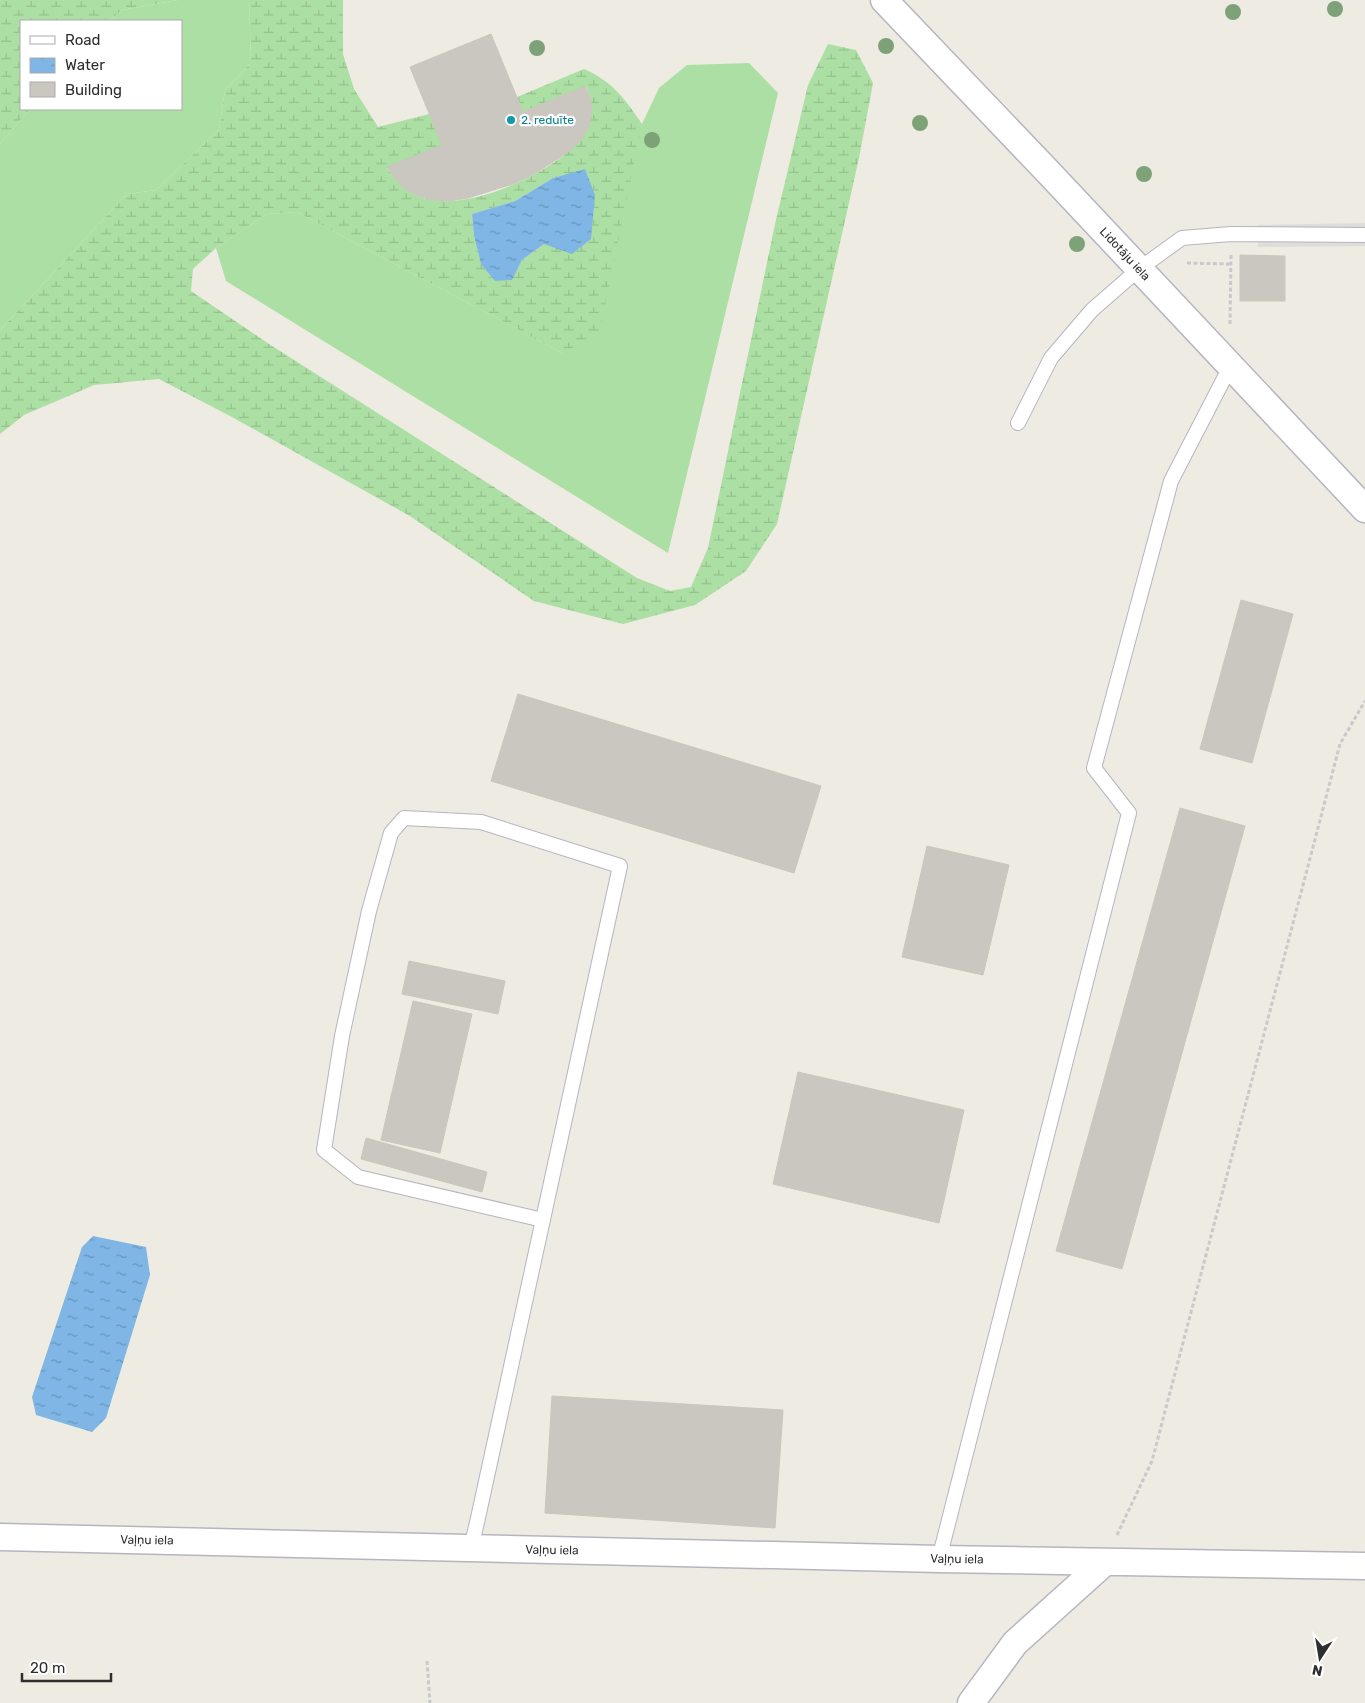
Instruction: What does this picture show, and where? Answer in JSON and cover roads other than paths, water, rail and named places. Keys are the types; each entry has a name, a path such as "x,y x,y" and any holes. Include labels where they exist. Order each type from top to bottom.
{"street":[{"name":"Lidotāju iela","path":"884,0 1365,510"},
{"name":"Vaļņu iela","path":"0,1537 939,1559 1365,1566"},
{"path":"971,1703 1015,1643 1105,1562"}],"lane":[{"path":"1018,423 1051,358 1092,310 1139,269 1182,238 1232,234 1365,235"},
{"path":"939,1559 1129,813 1094,768 1171,481 1230,367"},
{"path":"471,1548 543,1220 620,866 481,822 404,818 391,833 368,911 342,1036 324,1150 358,1177 543,1220"}],"water":[{"path":"585,169 595,195 591,239 572,254 544,244 522,260 512,280 495,281 481,264 474,236 472,214 515,201 553,178"},
{"path":"93,1236 146,1247 150,1275 106,1418 92,1432 36,1415 32,1397 82,1247"}],"place":[{"name":"2. reduīte","path":"511,120"}]}
